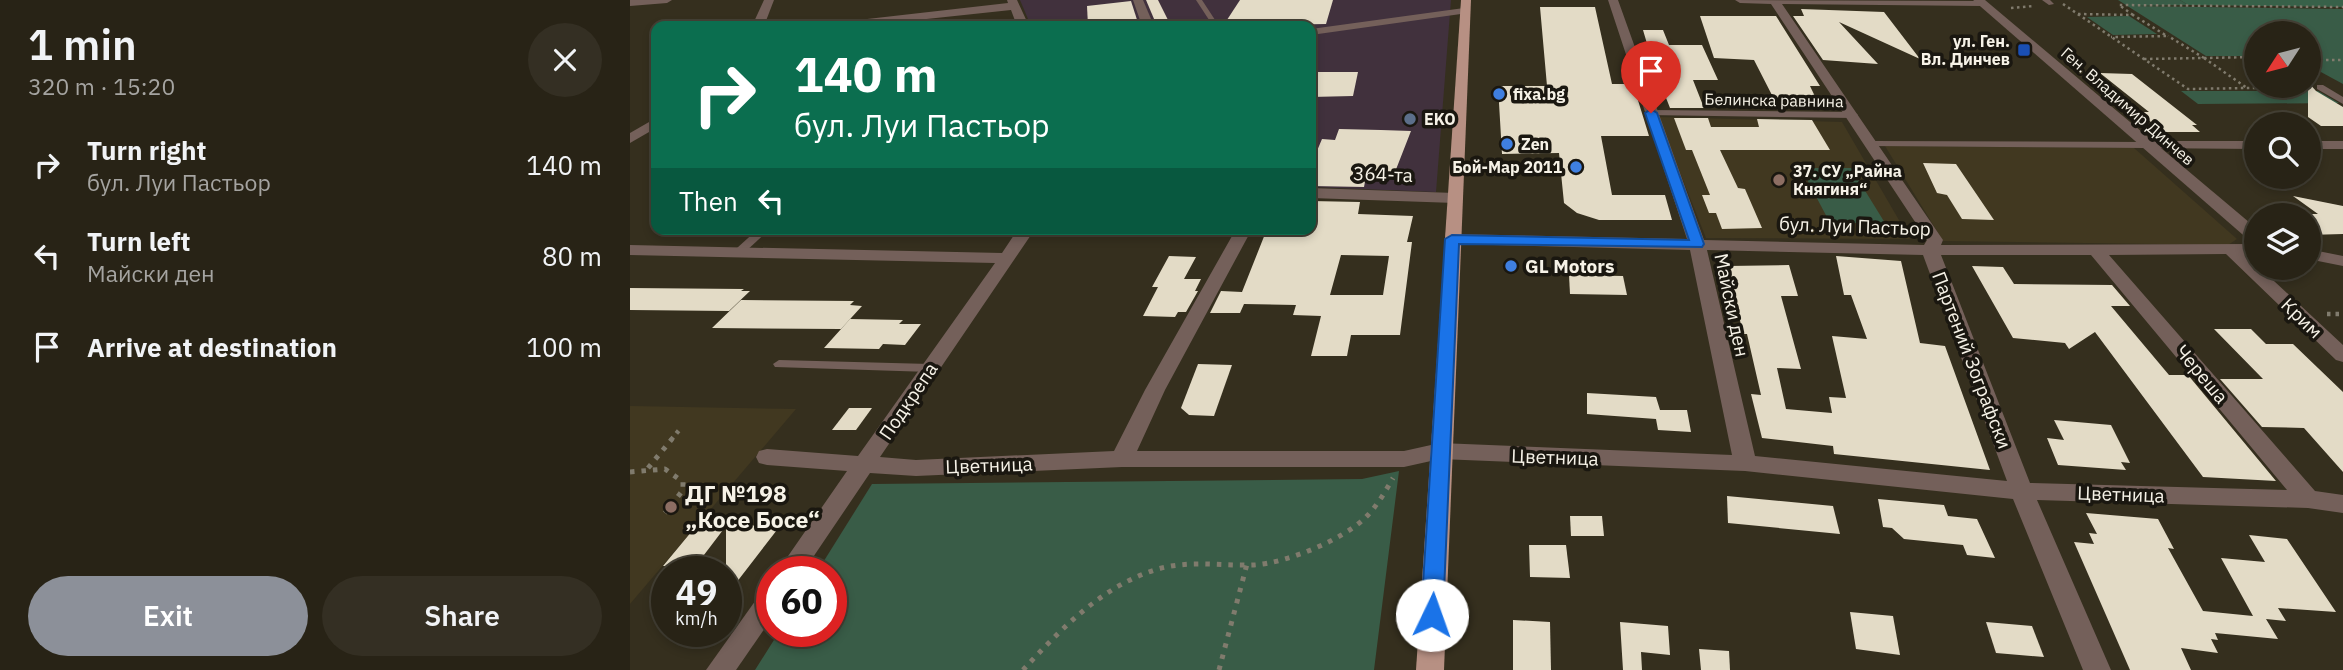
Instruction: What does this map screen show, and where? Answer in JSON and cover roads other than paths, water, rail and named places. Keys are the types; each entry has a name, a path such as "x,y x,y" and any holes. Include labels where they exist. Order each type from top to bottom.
{"main road":[{"path":"1430,670 1465,6"}],"street":[{"path":"630,3 667,0"},
{"path":"760,21 769,0"},
{"path":"1138,0 1146,21"},
{"name":"Майски ден","path":"1613,0 1697,244 1745,463"},
{"path":"1740,0 1980,2"},
{"name":"Партений Зографски","path":"1774,0 1935,240 1930,250 2022,491 2097,670"},
{"name":"Ген. Владимир Динчев","path":"1980,2 2244,227"},
{"path":"871,21 1013,3 1021,21"},
{"path":"1316,31 1465,6"},
{"path":"630,139 651,126"},
{"path":"2146,145 2244,145"},
{"path":"2321,145 2343,145"},
{"name":"364-та","path":"1316,193 1455,198"},
{"name":"Подкрепа","path":"800,556 1023,235"},
{"path":"1122,459 1155,390 1241,235"},
{"name":"бул. Луи Пастьор","path":"1452,239 1930,250 2244,249"},
{"name":"Череша","path":"2095,249 2308,499"},
{"path":"630,250 741,250 1007,258"},
{"name":"Крим","path":"2231,250 2343,356"},
{"path":"2321,257 2343,261"},
{"name":"Цветница","path":"767,457 916,468 1122,459 1404,459 1440,451 1745,463 2022,491 2308,499 2343,504"},
{"path":"720,670 756,619"}],"lane":[{"path":"1199,0 1213,21"},
{"path":"2321,88 2343,101"},
{"name":"Белинска равнина","path":"1651,113 1854,116"},
{"path":"1872,144 2146,145"},
{"path":"741,250 758,235"},
{"path":"779,365 930,368"}],"place":[{"name":"ул. Ген. Вл. Динчев","path":"2024,50"},
{"name":"fixa.bg","path":"1499,94"},
{"name":"EKO","path":"1410,119"},
{"name":"Zen","path":"1507,144"},
{"name":"Бой-Мар 2011","path":"1576,167"},
{"name":"37. СУ „Райна Княгиня“","path":"1779,180"},
{"name":"GL Motors","path":"1511,266"},
{"name":"ДГ №198 „Косе Босе“","path":"671,507"}]}
